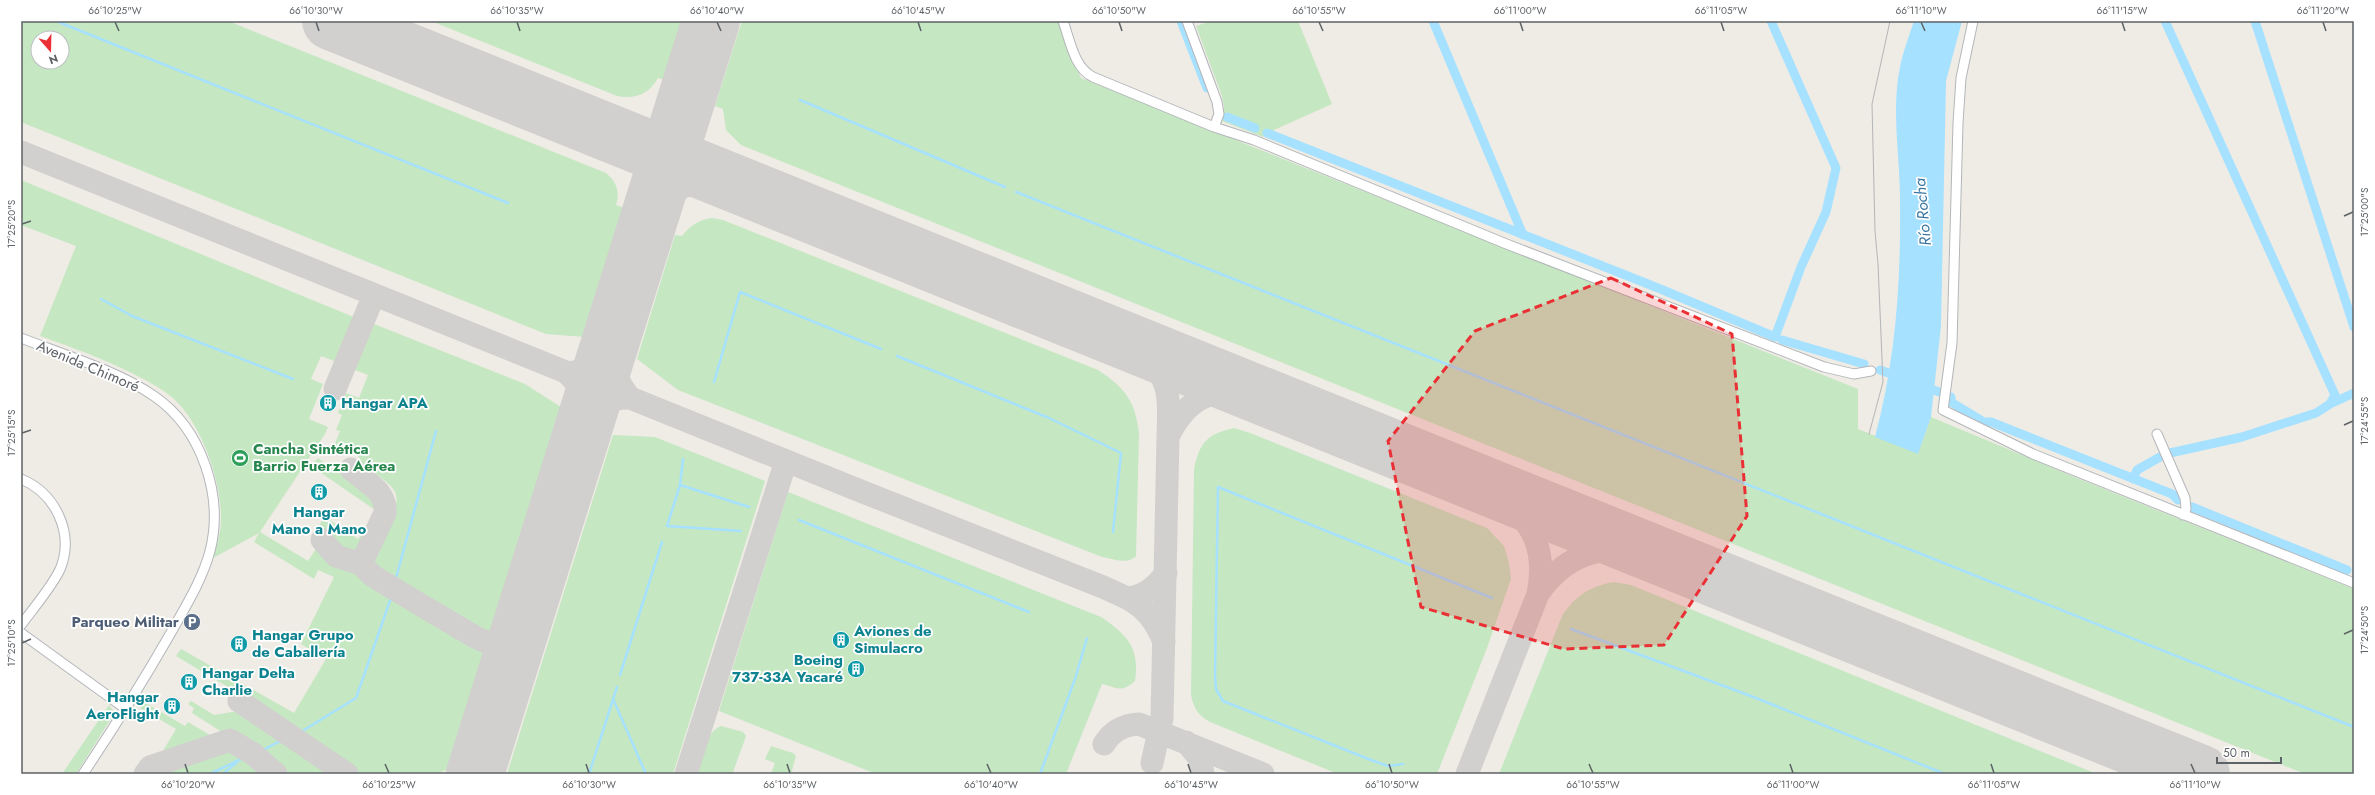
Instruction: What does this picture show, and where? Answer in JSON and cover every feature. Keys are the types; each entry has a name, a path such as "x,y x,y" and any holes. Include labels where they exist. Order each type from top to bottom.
{"street":[{"path":"1063,21 1079,66 1086,74 1214,127 1254,140 1504,243 1824,367 1854,374 1871,371"},
{"path":"1187,21 1217,102 1219,114 1214,127"},
{"path":"1973,21 1964,62 1958,122 1952,343 1943,410 2033,454 2354,583"},
{"name":"Avenida Chimoré","path":"21,338 116,376 153,395 178,417 188,430 207,472 214,501 214,524 206,564 190,600 126,709 83,774"},
{"path":"2157,434 2185,498 2186,509 2183,515"},
{"path":"21,479 44,492 54,506 62,522 65,540 60,568 21,625"},
{"path":"21,633 126,709"}],"highlighted area":[{"path":"1611,278 1732,334 1747,516 1664,645 1564,649 1421,607 1388,441 1475,331"}],"green space":[{"path":"21,21 228,21 606,173 613,180 617,188 618,196 616,205 625,208 585,337 546,334 21,122"},
{"path":"431,21 683,21 665,80 658,78 646,92 636,96 624,97 617,96"},
{"path":"742,21 1059,21 1081,78 1858,389 1858,429 1918,453 1931,417 2084,481 2354,589 2354,774 2305,774 741,145 726,130 723,109 715,106"},
{"path":"1211,21 1298,21 1332,104 1267,133 1263,137 1222,121 1224,107 1222,96 1196,26"},
{"path":"21,180 356,318 341,356 334,361 321,356 311,379 323,384 309,419 328,427 325,434 260,532 308,561 319,544 327,548 338,563 361,571 415,605 487,645 449,769 436,774 352,774 243,696 176,656 181,649 294,713 326,659 301,644 334,577 318,570 314,579 254,542 259,533 213,558 221,525 218,489 214,472 202,439 185,411 175,400 148,381 92,355 40,336 76,246 21,225"},
{"path":"712,218 723,220 1098,370 1115,383 1122,389 1131,403 1135,412 1139,433 1136,556 1133,559 1125,561 1102,557 678,390 637,359 675,235 682,236 695,224"},
{"path":"369,322 525,384 561,407 489,639 469,629 373,571 369,559 392,516 397,499 395,492 383,479 356,462 359,457 352,452 349,456 334,446 340,431 336,430 342,415 338,413 346,393 359,398 368,375 355,370 353,366"},
{"path":"1234,428 1250,433 1487,528 1504,546 1509,563 1511,579 1487,648 1437,774 1338,774 1210,722 1202,717 1195,708 1191,695 1194,469 1199,452 1206,441 1217,433"},
{"path":"613,435 655,437 765,481 673,774 507,774"},
{"path":"318,458 345,477 347,474 377,496 381,506 378,512 311,466"},
{"path":"788,492 1101,617 1125,636 1130,643 1135,659 1135,681 1123,688 1116,688 1102,684 1066,774 876,774 719,711"},
{"path":"323,519 328,519 358,539 364,531 370,535 358,558 342,556 324,537 327,532 319,526"},
{"path":"1614,582 1631,585 2097,774 1499,774 1562,616 1572,603 1590,589"},
{"path":"191,701 214,715 244,710 341,774 279,774 258,755 192,713 194,708 188,704"},
{"path":"144,702 185,726 188,722 215,738 140,766 161,754 176,729 140,708"},
{"path":"109,705 114,712 112,717 76,774 62,774"},
{"path":"721,726 743,732 746,736 733,772 738,774 697,774 705,746 711,734"},
{"path":"221,746 236,748 242,751 271,774 155,774 167,764"},
{"path":"771,746 793,753 796,756 791,774 771,774 775,763 765,759"}],"water":[{"name":"Río Rocha","path":"1914,21 1962,21 1946,81 1941,326 1931,417 1918,454 1875,437 1888,378 1896,319 1898,290 1900,184 1896,117 1897,83 1903,56"}],"waterway":[{"path":"56,21 508,203"},
{"path":"1181,21 1207,88"},
{"path":"1433,21 1523,235"},
{"path":"1267,133 1658,288 1775,337 1801,267 1826,212 1836,168 1771,21"},
{"path":"2165,21 2335,395 2330,404 2316,413 2242,437 2170,453"},
{"path":"2255,21 2354,327"},
{"path":"800,100 1005,187"},
{"path":"1227,117 1255,128"},
{"path":"1016,192 2354,727"},
{"path":"714,382 740,292 881,349"},
{"path":"101,299 132,316 293,379"},
{"path":"1782,340 1864,364"},
{"path":"897,356 1049,418 1121,453 1113,532"},
{"path":"1880,370 1900,377"},
{"path":"1923,386 1939,392"},
{"path":"2330,404 2354,393"},
{"path":"1951,397 1951,402 1984,422 1991,422 2172,494 2178,500"},
{"path":"396,578 436,431"},
{"path":"2133,479 2137,470 2160,457"},
{"path":"683,459 680,485 667,526 741,531"},
{"path":"680,485 749,507"},
{"path":"1403,764 1388,766 1223,701 1216,689 1215,675 1218,487 1492,598"},
{"path":"2192,507 2347,570"},
{"path":"799,520 1029,612"},
{"path":"620,675 662,542"},
{"path":"304,730 356,698 392,595"},
{"path":"1571,629 1756,698 1945,774"},
{"path":"1040,774 1075,679 1087,638"},
{"path":"589,774 617,687"},
{"path":"613,699 646,774"},
{"path":"263,750 282,740"},
{"path":"210,774 241,759"},
{"path":"223,774 237,762"}],"taxiway":[{"path":"621,138 636,151 646,166 654,204"},
{"path":"21,152 863,492 1103,587 1127,598"},
{"path":"642,241 657,213 673,193 695,182 727,180"},
{"path":"335,389 369,307"},
{"path":"567,373 582,370 594,364 603,354 611,341 613,365 617,378 630,398"},
{"path":"1126,341 1151,363 1159,372 1164,382 1168,404 1168,437 1184,412 1204,397 1215,393 1228,392 1258,394"},
{"path":"567,373 580,389 584,400 586,420 605,403 616,399 630,398"},
{"path":"1152,763 1162,718 1168,437"},
{"path":"686,774 786,461"},
{"path":"351,469 379,493 385,505 385,513 361,564 373,576 475,637 513,654"},
{"path":"1497,490 1519,513 1534,536 1540,562 1538,594 1561,568 1588,554 1619,550 1635,550 1653,553"},
{"path":"322,540 336,556 361,564"},
{"path":"1164,642 1158,628 1150,616 1140,606 1127,598 1139,596 1154,587 1166,573"},
{"path":"1467,774 1538,594"},
{"path":"239,701 347,774"},
{"path":"1104,744 1114,732 1123,727 1139,724 1263,774"},
{"path":"145,774 150,767 230,740 252,753 276,774"},
{"path":"1186,742 1200,759 1203,774"},
{"path":"2134,747 2156,774"},
{"path":"462,774 477,768"}],"runway":[{"path":"331,21 2201,774"},
{"path":"475,774 711,21"}],"tram line":[{"path":"1869,434 1883,382 1878,264 1875,231 1872,104 1890,21"}],"place":[{"name":"Hangar APA","path":"328,403"},
{"name":"Cancha Sintética Barrio Fuerza Aérea","path":"240,458"},
{"name":"Hangar Mano a Mano","path":"319,492"},
{"name":"Parqueo Militar","path":"192,622"},
{"name":"Aviones de Simulacro","path":"841,640"},
{"name":"Hangar Grupo de Caballería","path":"239,644"},
{"name":"Boeing 737-33A Yacaré","path":"856,669"},
{"name":"Hangar Delta Charlie","path":"189,682"},
{"name":"Hangar AeroFlight","path":"172,706"}]}
